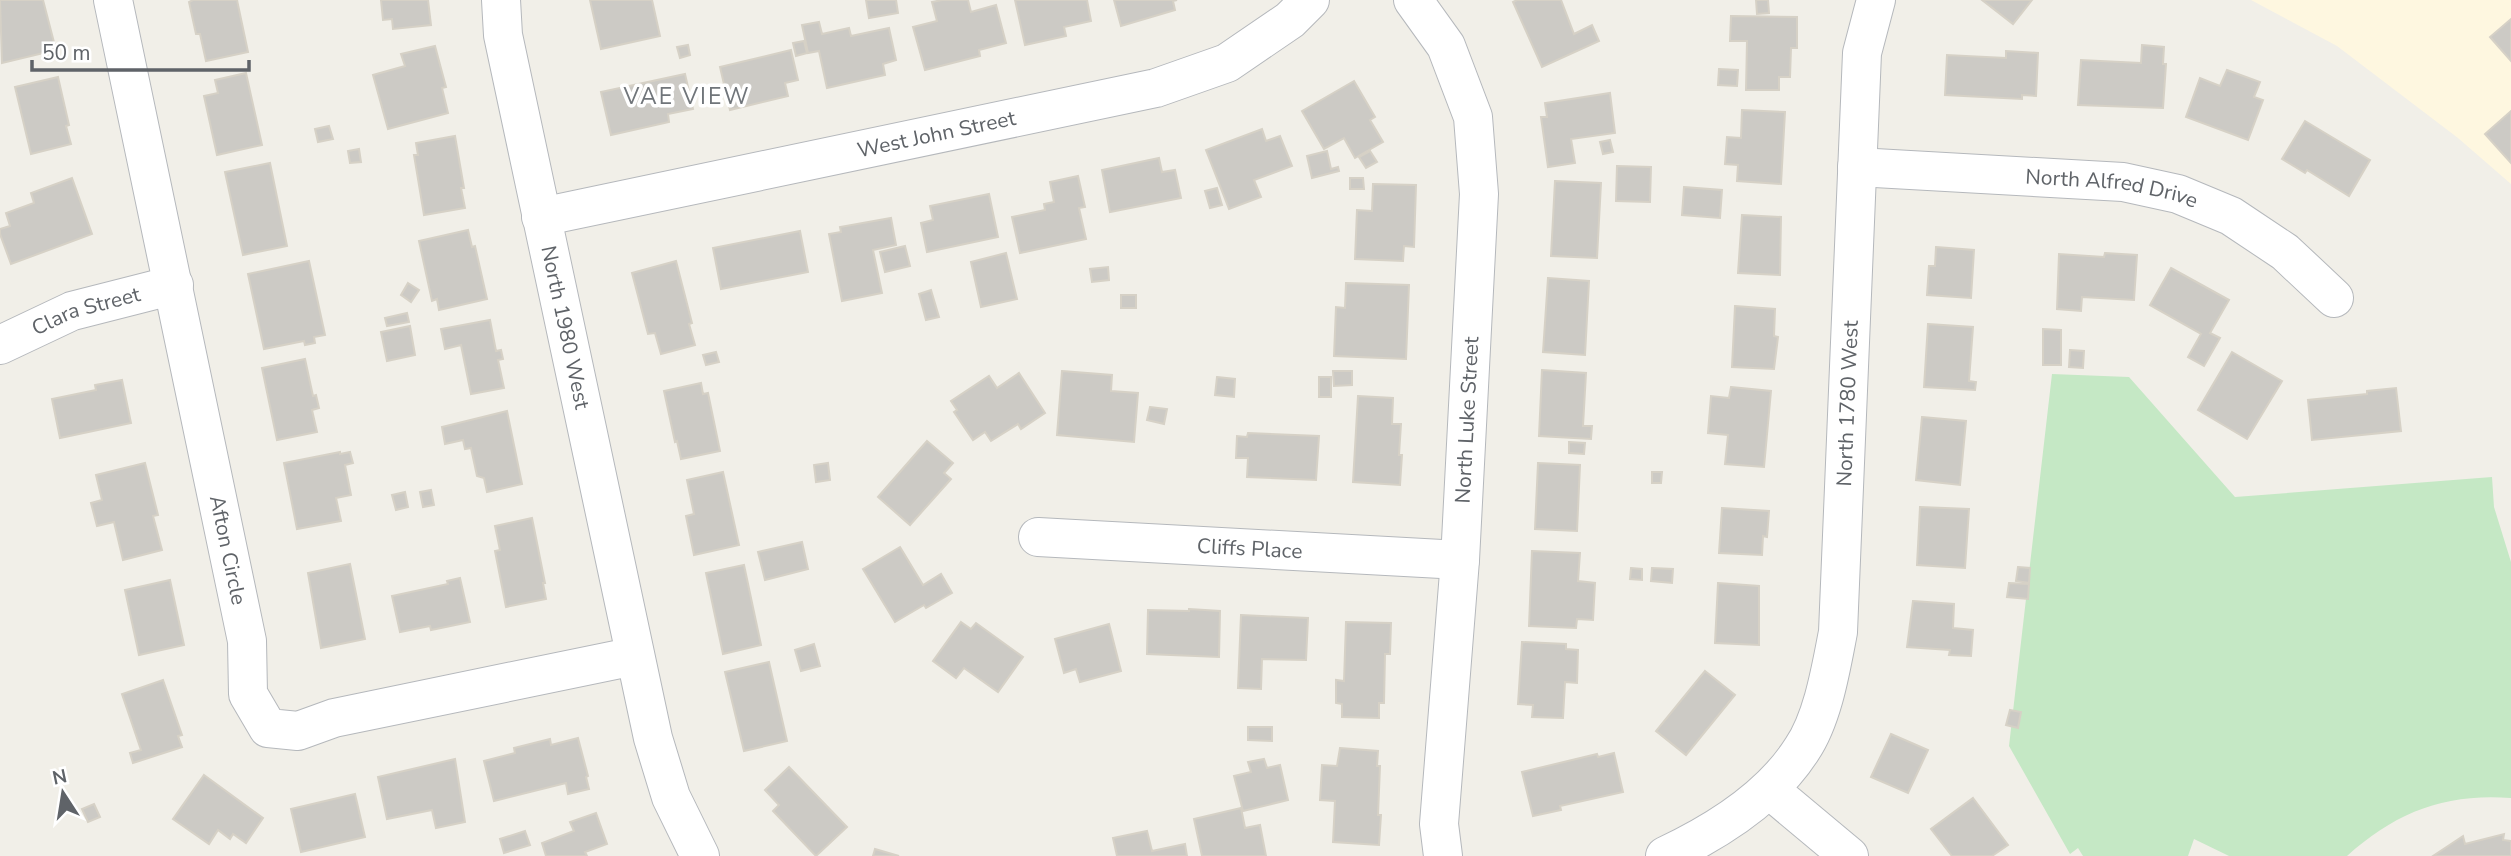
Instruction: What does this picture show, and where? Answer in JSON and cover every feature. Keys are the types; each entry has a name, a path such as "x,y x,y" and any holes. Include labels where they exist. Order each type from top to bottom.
{"street":[{"name":"Afton Circle","path":"113,0 247,641 248,694 268,728 298,731 334,718 635,656"},
{"name":"North 1980 West","path":"501,0 503,35 653,738 670,797 700,856"},
{"name":"West John Street","path":"541,217 1156,88 1227,63 1290,20 1310,0"},
{"name":"North Luke Street","path":"1413,0 1446,46 1473,117 1479,194 1460,560 1439,824 1443,856"},
{"name":"North 1780 West","path":"1665,856 1694,842 1770,790 1804,748 1826,692 1838,632 1862,52 1876,0"},
{"name":"North Alfred Drive","path":"1857,167 2123,182 2178,194 2231,216 2286,252 2333,298"},
{"name":"Clara Street","path":"0,345 72,311 174,285"},
{"name":"Cliffs Place","path":"1038,537 1460,560"},
{"path":"1770,790 1849,856"}],"shaded area":[{"path":"2251,0 2511,0 2511,184 2458,138 2337,46"}],"green space":[{"path":"2052,374 2129,377 2235,497 2492,477 2494,507 2511,562 2511,798 2464,799 2423,809 2384,828 2347,856 2229,856 2194,839 2188,856 2083,856 2078,848 2070,854 2009,746"}],"building":[{"path":"0,0 43,0 56,50 2,63"},
{"path":"237,0 248,52 206,61 200,34 196,34 189,2"},
{"path":"381,0 428,0 431,25 393,29 392,19 383,20"},
{"path":"590,0 652,0 660,36 601,49"},
{"path":"866,0 896,0 898,13 869,18"},
{"path":"968,0 971,12 996,5 1006,43 979,50 980,56 925,70 913,27 937,21 932,2"},
{"path":"1015,0 1087,0 1091,21 1064,27 1066,36 1025,45"},
{"path":"1114,0 1177,0 1173,1 1175,10 1121,26"},
{"path":"1561,0 1574,34 1592,25 1599,41 1542,67 1513,2"},
{"path":"1756,0 1768,0 1769,13 1757,14"},
{"path":"1982,0 2032,0 2013,24"},
{"path":"1731,16 1797,17 1797,48 1791,48 1790,77 1779,77 1779,90 1746,90 1747,41 1730,41"},
{"path":"2511,19 2511,61 2490,37"},
{"path":"819,22 822,34 849,28 851,36 889,28 896,60 883,64 885,75 827,88 819,51 808,53 802,25"},
{"path":"804,41 807,53 796,56 793,43"},
{"path":"688,45 690,55 680,58 677,47"},
{"path":"2142,45 2164,47 2163,64 2166,64 2163,108 2078,105 2081,60 2141,63"},
{"path":"435,46 446,87 442,88 448,113 388,129 373,75 405,66 401,54"},
{"path":"791,50 798,80 785,83 788,96 730,110 720,67"},
{"path":"2006,51 2038,53 2036,96 2022,95 2022,99 1945,95 1947,55 2006,58"},
{"path":"1719,69 1738,70 1737,86 1718,85"},
{"path":"2227,70 2260,82 2254,97 2263,100 2248,140 2186,117 2200,78 2220,86"},
{"path":"246,73 262,145 217,155 204,96 218,93 215,80"},
{"path":"685,74 693,109 668,114 669,122 611,135 601,92"},
{"path":"58,77 71,144 31,154 15,87"},
{"path":"1354,81 1375,117 1370,120 1383,142 1355,158 1344,138 1324,149 1302,111"},
{"path":"1610,93 1615,133 1571,139 1575,163 1548,167 1541,117 1547,117 1545,103"},
{"path":"1742,110 1785,112 1781,184 1737,181 1738,165 1725,164 1727,137 1741,138"},
{"path":"2511,111 2511,163 2485,134"},
{"path":"2305,121 2370,160 2349,196 2307,170 2305,173 2282,159"},
{"path":"329,126 333,139 318,142 315,129"},
{"path":"1262,129 1266,141 1280,136 1292,166 1254,180 1261,197 1229,209 1206,150"},
{"path":"455,136 465,208 424,215 414,155 418,155 416,143"},
{"path":"1610,140 1613,152 1603,154 1600,142"},
{"path":"359,149 361,162 350,163 348,151"},
{"path":"1327,151 1331,169 1338,167 1339,171 1312,178 1307,156"},
{"path":"1370,151 1377,162 1366,168 1359,157"},
{"path":"1159,158 1162,172 1175,170 1181,198 1110,212 1102,170"},
{"path":"270,163 287,246 243,255 225,172"},
{"path":"1617,166 1651,167 1650,202 1616,201"},
{"path":"1078,176 1085,207 1079,208 1086,239 1020,253 1012,217 1045,210 1044,204 1054,202 1050,182"},
{"path":"72,178 92,234 11,264 0,234 0,229 10,226 6,213 34,203 31,193"},
{"path":"1350,178 1363,178 1364,189 1350,189"},
{"path":"1555,181 1601,183 1597,258 1551,256"},
{"path":"1373,184 1416,185 1414,247 1404,246 1403,261 1355,259 1357,210 1372,211"},
{"path":"1684,187 1722,190 1720,218 1682,215"},
{"path":"1217,188 1222,205 1210,208 1205,191"},
{"path":"989,194 998,237 927,252 921,223 933,220 930,206"},
{"path":"1742,215 1781,217 1780,275 1738,273"},
{"path":"891,218 896,245 873,250 882,293 842,301 829,234 841,232 840,227"},
{"path":"468,230 472,247 475,246 487,299 439,310 437,299 432,301 419,241"},
{"path":"800,231 808,272 721,289 713,248"},
{"path":"905,246 910,266 885,272 880,252"},
{"path":"1936,247 1974,250 1971,298 1927,295 1929,266 1935,266"},
{"path":"1006,253 1017,299 981,307 971,262"},
{"path":"2105,253 2137,255 2134,300 2082,297 2081,311 2057,309 2059,254 2104,257"},
{"path":"309,261 325,335 314,337 315,343 305,345 304,341 264,349 248,274"},
{"path":"676,261 695,345 661,354 655,333 648,334 632,273"},
{"path":"1108,267 1109,280 1092,282 1090,269"},
{"path":"2171,268 2229,300 2210,333 2220,338 2204,366 2188,357 2201,334 2150,305"},
{"path":"1548,278 1589,281 1585,355 1543,352"},
{"path":"408,283 419,290 411,302 401,295"},
{"path":"1346,283 1409,285 1406,359 1334,356 1336,307 1345,308"},
{"path":"931,290 939,317 926,320 919,294"},
{"path":"1121,295 1136,295 1136,308 1121,308"},
{"path":"1735,306 1775,309 1774,336 1778,337 1774,369 1732,367"},
{"path":"407,313 409,322 387,326 385,318"},
{"path":"490,320 496,351 501,350 503,359 498,360 504,388 471,394 461,345 445,349 441,329"},
{"path":"1928,324 1973,327 1969,381 1976,382 1975,390 1924,387"},
{"path":"410,326 415,355 387,361 381,332"},
{"path":"2043,329 2061,330 2061,365 2043,365"},
{"path":"2070,350 2084,351 2083,368 2069,367"},
{"path":"716,352 719,362 706,365 703,355"},
{"path":"2232,352 2282,381 2247,439 2198,410"},
{"path":"305,359 313,396 316,395 319,408 312,410 317,432 277,440 262,368"},
{"path":"1542,370 1586,373 1583,426 1592,426 1591,439 1539,436"},
{"path":"1062,371 1112,375 1111,391 1138,393 1134,442 1057,435"},
{"path":"1333,371 1352,371 1352,385 1334,386"},
{"path":"1019,373 1045,413 1021,429 1018,424 991,441 985,432 973,440 954,412 957,410 951,401 989,376 997,388"},
{"path":"1217,377 1235,379 1234,397 1215,395"},
{"path":"1319,377 1331,377 1331,397 1319,397"},
{"path":"122,380 131,423 60,438 52,399 96,390 95,385"},
{"path":"701,383 703,394 708,393 720,451 681,459 664,391"},
{"path":"1731,387 1771,391 1764,467 1725,464 1728,435 1708,433 1711,396 1729,398"},
{"path":"2396,388 2401,431 2312,440 2308,400"},
{"path":"1358,396 1393,398 1392,424 1401,424 1400,485 1353,482"},
{"path":"1150,407 1167,409 1164,424 1147,420"},
{"path":"507,411 522,484 487,492 484,478 477,476 471,448 465,449 463,440 445,444 442,427"},
{"path":"1922,417 1966,421 1960,485 1916,480"},
{"path":"1248,433 1319,436 1316,480 1247,477 1248,458 1236,458 1237,436 1247,437"},
{"path":"927,441 953,463 944,473 951,479 910,525 878,497"},
{"path":"1569,442 1585,443 1584,454 1569,453"},
{"path":"350,452 353,463 345,465 351,495 336,498 341,521 297,529 284,463"},
{"path":"145,463 158,515 153,516 162,550 123,560 114,522 97,526 91,503 102,500 96,475"},
{"path":"828,463 830,480 816,482 814,465"},
{"path":"1538,463 1580,465 1577,531 1535,529"},
{"path":"723,472 739,545 694,555 686,516 694,514 687,480"},
{"path":"1652,472 1662,472 1661,483 1652,483"},
{"path":"431,490 434,505 423,507 420,492"},
{"path":"405,492 408,507 396,510 392,495"},
{"path":"1920,507 1969,509 1965,568 1917,565"},
{"path":"1722,508 1769,511 1767,537 1763,536 1762,555 1719,553"},
{"path":"532,518 546,599 506,607 495,551 500,550 495,526"},
{"path":"802,542 808,569 765,580 758,552"},
{"path":"900,547 923,585 941,574 952,593 895,622 863,569"},
{"path":"1532,551 1580,553 1578,581 1595,583 1593,620 1577,619 1576,628 1529,626"},
{"path":"350,564 365,639 321,648 308,573"},
{"path":"744,565 761,645 723,654 706,573"},
{"path":"2018,567 2030,568 2029,583 2016,581"},
{"path":"1631,568 1642,569 1642,580 1630,579"},
{"path":"1652,568 1673,569 1672,583 1651,581"},
{"path":"460,578 470,622 431,630 430,626 400,632 392,596 448,584 447,581"},
{"path":"170,580 184,645 139,655 125,590"},
{"path":"1718,583 1759,586 1759,645 1715,643"},
{"path":"2009,583 2029,584 2028,599 2007,597"},
{"path":"1913,601 1954,604 1953,628 1973,630 1971,656 1949,655 1950,650 1907,647"},
{"path":"1148,610 1220,611 1219,657 1147,654"},
{"path":"1241,615 1308,618 1306,660 1262,659 1261,689 1238,688"},
{"path":"961,622 971,629 976,623 1023,657 998,692 964,668 956,678 933,661"},
{"path":"1346,622 1391,623 1390,654 1385,654 1384,703 1379,703 1379,718 1342,717 1342,704 1336,703 1336,680 1344,681"},
{"path":"1109,624 1121,671 1080,682 1076,669 1064,673 1055,639"},
{"path":"1522,642 1566,644 1566,649 1578,650 1577,683 1565,682 1563,718 1532,717 1533,705 1518,704"},
{"path":"814,644 820,666 801,671 795,650"},
{"path":"769,662 787,741 744,751 725,672"},
{"path":"1705,671 1735,695 1686,755 1656,731"},
{"path":"163,680 182,735 178,736 182,747 133,763 130,753 141,750 122,694"},
{"path":"2010,710 2021,712 2018,728 2006,725"},
{"path":"1248,727 1272,727 1272,741 1248,740"},
{"path":"1891,734 1928,750 1908,793 1871,777"},
{"path":"578,738 589,789 568,794 566,783 494,801 484,761 515,753 514,748 550,739 551,745"},
{"path":"1340,748 1378,751 1378,815 1381,815 1379,845 1333,842 1335,801 1320,800 1322,765 1337,766"},
{"path":"1614,753 1623,792 1560,806 1561,810 1533,816 1522,772 1597,754 1598,757"},
{"path":"455,759 465,822 436,828 432,810 387,819 378,777"},
{"path":"1264,759 1267,768 1280,765 1288,800 1243,811 1234,776 1251,772 1248,762"},
{"path":"789,767 847,827 816,856 773,811 779,805 765,790"},
{"path":"204,775 263,818 246,843 233,834 230,839 218,830 209,844 173,819"},
{"path":"355,794 365,837 301,852 291,809"},
{"path":"1973,798 2008,845 1992,856 1952,856 1931,829"},
{"path":"94,804 100,817 88,822 82,809"},
{"path":"1241,808 1245,828 1260,825 1266,856 1202,856 1194,819"},
{"path":"596,813 607,844 585,852 587,856 546,856 542,843 574,831 570,822"},
{"path":"525,831 530,845 504,853 500,839"},
{"path":"1147,831 1152,851 1185,844 1187,856 1117,856 1113,838"},
{"path":"2504,834 2503,840 2511,841 2511,856 2433,856 2463,836 2465,844"},
{"path":"875,849 899,856 873,856"}],"district":[{"name":"VAE VIEW","path":"687,96"}]}
